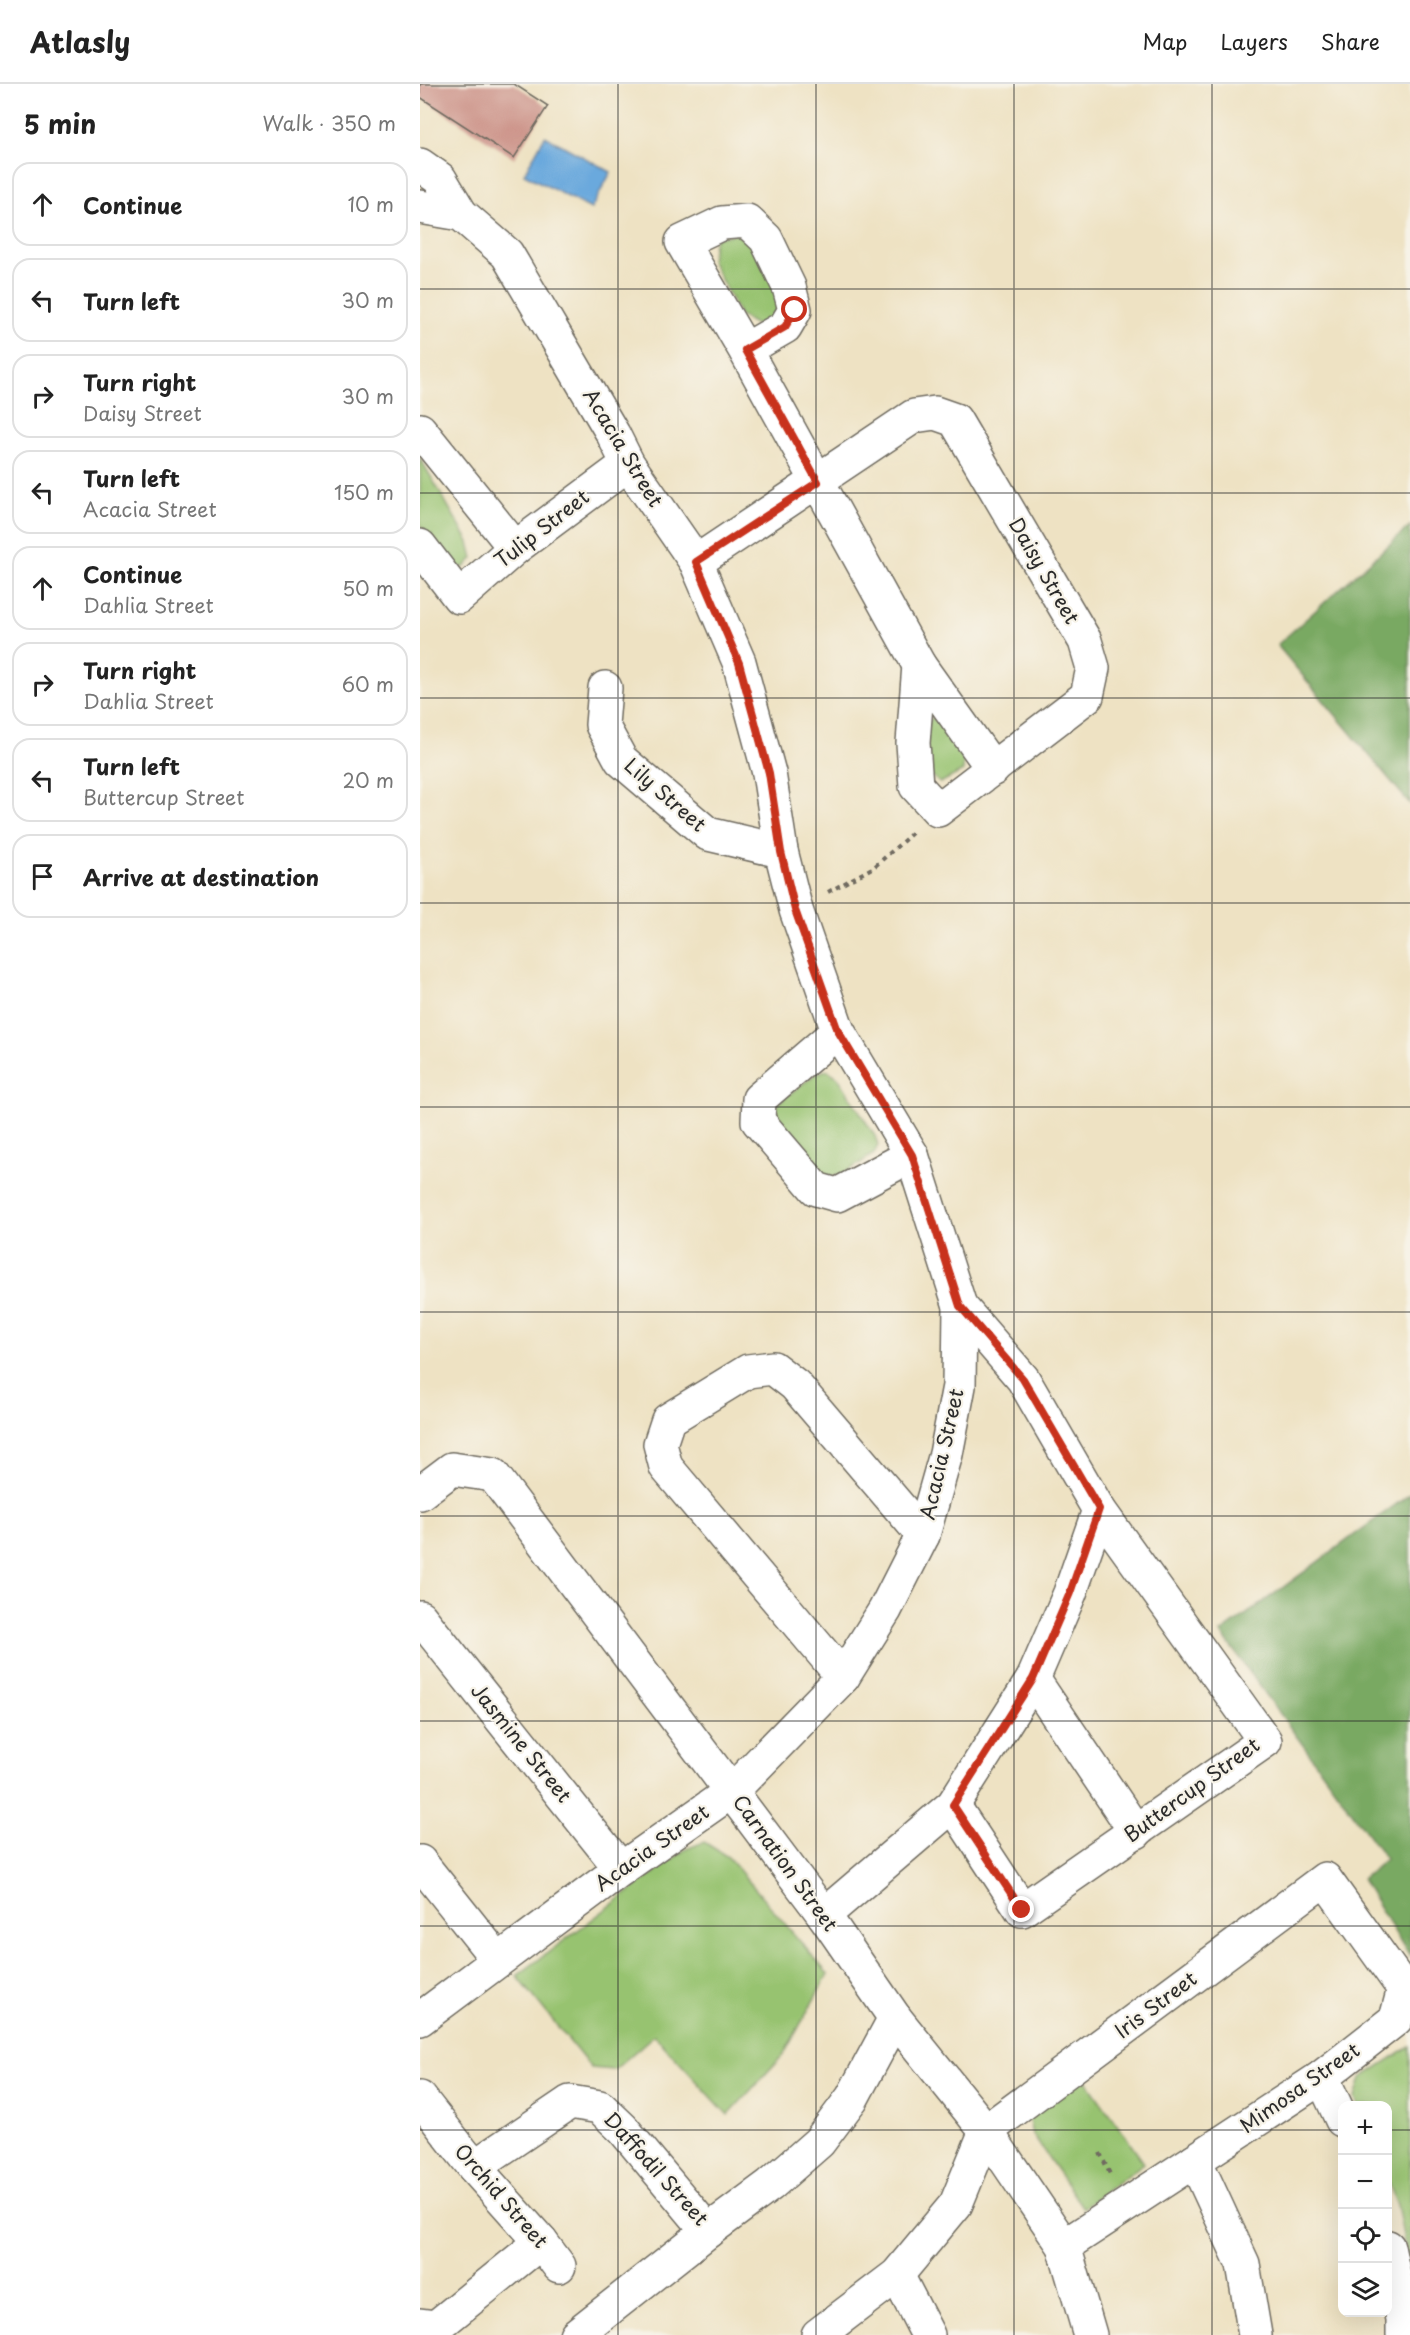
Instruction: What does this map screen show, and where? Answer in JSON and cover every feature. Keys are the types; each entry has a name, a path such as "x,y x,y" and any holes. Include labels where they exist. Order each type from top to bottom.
{"street":[{"name":"Acacia Street","path":"420,165 440,179 461,214 507,254 608,424 628,464 696,562 739,663 769,773 781,852 795,910 838,1031 912,1155 960,1306 959,1386 946,1454 923,1535 885,1610 843,1677 732,1791 621,1869 420,2019"},
{"path":"420,207 461,214"},
{"path":"745,350 919,665 993,769"},
{"name":"Daisy Street","path":"696,562 914,416 934,413 955,420 1085,641 1093,668 1087,696 938,810"},
{"path":"420,430 515,548"},
{"name":"Tulip Street","path":"420,546 459,597 515,548 628,464"},
{"path":"919,665 914,743 916,786 938,810"},
{"name":"Lily Street","path":"605,688 602,725 621,760 708,834 781,852"},
{"path":"838,1031 759,1099 758,1121 816,1189 837,1194 912,1155"},
{"path":"824,1915 953,1805 1033,1679 1070,1593 1099,1509 1023,1379 960,1306"},
{"path":"843,1677 666,1467 660,1444 668,1420 748,1371 773,1368 795,1385 923,1535"},
{"name":"Carnation Street","path":"420,1493 452,1469 493,1475 824,1915 895,2018 986,2131 1064,2246 1090,2335"},
{"name":"Buttercup Street","path":"953,1805 1022,1910 1265,1741 1099,1509"},
{"name":"Jasmine Street","path":"420,1617 621,1869"},
{"path":"1033,1679 1136,1832"},
{"path":"420,1862 498,1960"},
{"name":"Mimosa Street","path":"1064,2246 1322,2077 1396,2019 1404,1989 1325,1879"},
{"name":"Iris Street","path":"986,2131 1325,1879"},
{"name":"Daffodil Street","path":"474,2167 570,2102 600,2107 623,2129 708,2231 770,2185 819,2142 852,2098 895,2018"},
{"path":"1322,2077 1338,2111"},
{"name":"Orchid Street","path":"420,2098 474,2167 550,2254 436,2327 420,2325"},
{"path":"818,2335 897,2276 956,2204 986,2131"},
{"path":"1195,2160 1243,2264 1255,2335"},
{"path":"576,2335 708,2231"},
{"path":"1391,2263 1403,2319 1403,2335"},
{"path":"897,2276 928,2335"}],"path":[{"path":"795,910 874,867 938,810"}],"green space":[{"path":"735,234 752,242 782,303 772,320 756,325 740,316 711,260 715,238"},
{"path":"420,458 469,542 473,558 465,567 453,567 420,525"},
{"path":"1410,526 1410,804 1277,645"},
{"path":"932,718 943,721 964,756 963,771 940,783 927,772 925,726"},
{"path":"827,1070 838,1077 875,1136 878,1145 874,1154 841,1175 829,1176 821,1174 774,1119 779,1102 817,1073"},
{"path":"1410,1494 1410,1957 1362,1879 1386,1859 1221,1633"},
{"path":"704,1842 728,1857 828,1974 784,2054 728,2115 654,2035 614,2070 591,2068 517,1976 686,1849"},
{"path":"1410,2046 1410,2272 1397,2205 1392,2192 1392,2101 1356,2101 1355,2098 1361,2078"},
{"path":"1084,2078 1144,2163 1083,2208 1032,2134 1028,2117"}],"water":[{"path":"545,136 611,172 591,209 524,174"}],"building":[{"path":"420,84 514,84 548,106 514,158 420,97"}],"route":[{"path":"795,310 785,327 745,350 818,482 696,562 739,663 769,773 781,852 795,910 838,1031 912,1155 960,1306 1023,1379 1099,1509 1070,1593 1033,1679 953,1805 1022,1910"}]}
